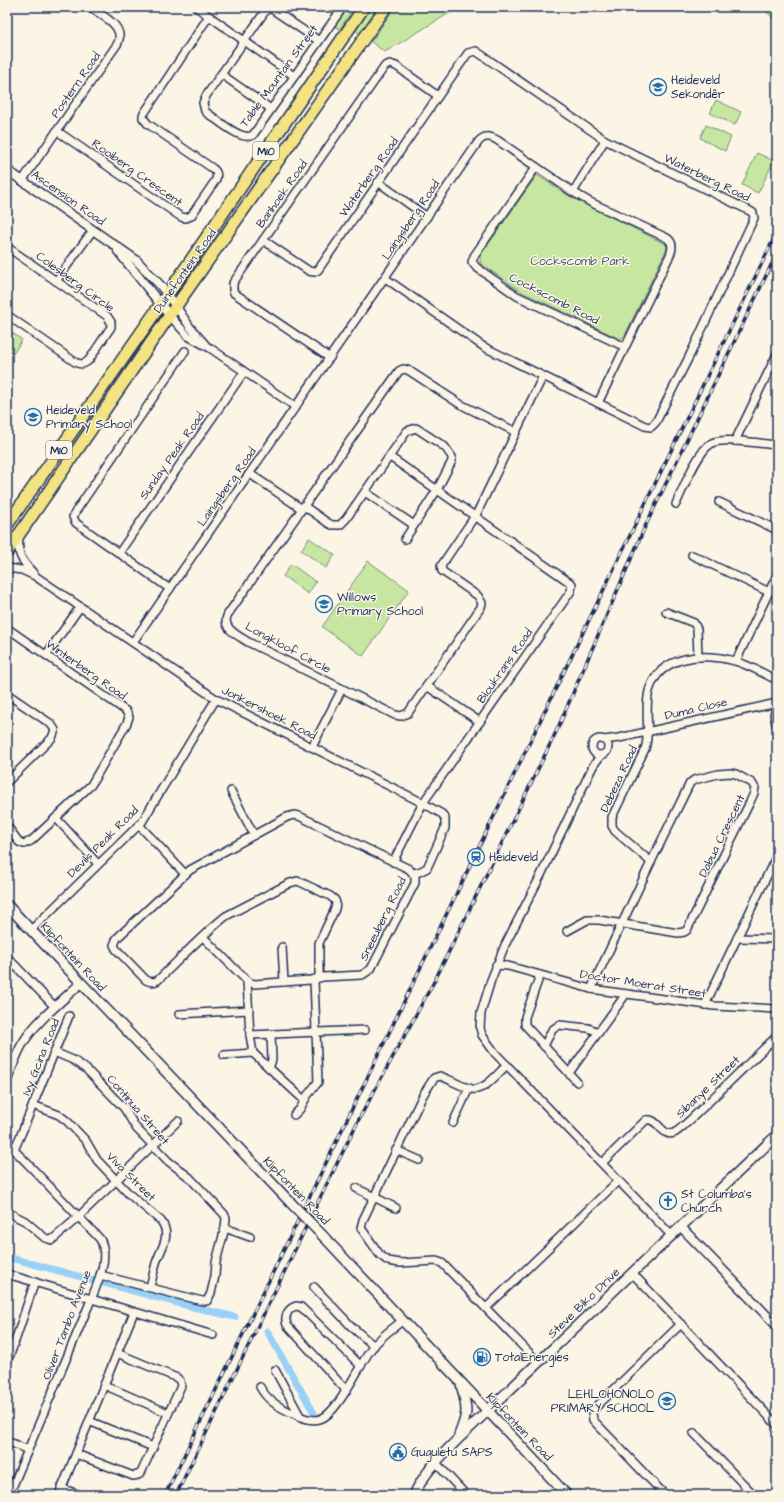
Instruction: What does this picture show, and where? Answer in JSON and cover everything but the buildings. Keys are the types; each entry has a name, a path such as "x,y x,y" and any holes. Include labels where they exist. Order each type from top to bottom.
{"main road":[{"name":"Duinefontein Road","path":"7,525 161,305 364,7"},
{"name":"Duinefontein Road","path":"7,552 176,306 386,7"},
{"name":"Klipfontein Road","path":"7,905 324,1237 567,1495"},
{"name":"Steve Biko Drive","path":"414,1495 421,1481 435,1462 457,1440 539,1364 632,1273 669,1233 681,1227 777,1135"},
{"path":"457,1440 467,1415 461,1383"}],"street":[{"name":"Postern Road","path":"22,181 119,40 120,34 115,25 90,7"},
{"path":"196,7 294,76"},
{"path":"271,110 221,74 268,7 319,41"},
{"name":"Table Mountain Street","path":"221,74 206,96 203,107 208,113 238,134 247,137 254,135 341,8"},
{"name":"Rooiberg Crescent","path":"57,131 180,217 188,218 193,214 215,181 217,176 216,172 148,124 143,118 143,115 209,16"},
{"name":"Waterberg Road","path":"263,240 309,271 316,271 468,52 471,51 476,51 605,140 750,211 753,213 754,218 690,355 655,424 651,427 644,426 484,347 385,278"},
{"name":"Banhoek Road","path":"330,358 233,290 233,283 385,66 390,64 396,66 438,96"},
{"name":"Laingsberg Road","path":"133,642 479,141 484,137 491,136 573,192 590,202 667,238 672,244 673,247 670,255 598,403"},
{"path":"573,192 605,140"},
{"name":"Cockscomb Road","path":"536,167 474,256 472,262 479,270 517,296 625,347"},
{"name":"Ascension Road","path":"7,170 139,263 168,294 176,306"},
{"path":"378,182 427,216"},
{"path":"56,281 93,230"},
{"name":"Ascension Road","path":"114,245 170,316"},
{"name":"Colesberg Circle","path":"7,247 107,316 111,324 109,331 86,362 81,364 75,362 7,315"},
{"path":"176,306 190,327 210,348"},
{"path":"170,316 188,336 210,348 296,407"},
{"path":"170,589 73,520 74,515 185,351"},
{"path":"735,441 776,357"},
{"name":"Longkloof Circle","path":"516,432 460,404 408,370 401,370 395,375 228,614 226,623 230,630 248,642 395,715 400,716 408,713 481,607 482,602 478,596 449,576 440,568 441,564 475,516 516,432 542,376"},
{"name":"Sunday Peak Road","path":"119,553 244,372"},
{"path":"250,474 328,523 332,525 340,525 346,519 407,431 413,428 419,429 445,448 452,456 450,467 437,490 405,539"},
{"path":"676,504 704,449 712,443 716,441 735,441 777,445"},
{"path":"390,457 475,516"},
{"path":"365,492 414,525"},
{"path":"718,502 777,530"},
{"name":"Bloukrans Road","path":"393,862 423,803 571,591 572,584 475,516"},
{"name":"Jonkershoek Road","path":"20,534 19,553 21,559 35,576"},
{"path":"692,555 769,592"},
{"name":"Jonkershoek Road","path":"7,568 22,570 35,576 216,699 442,814 445,818 445,828 427,868 413,873"},
{"path":"736,661 777,575"},
{"path":"46,655 80,607"},
{"path":"666,612 696,625 698,657"},
{"name":"Winterberg Road","path":"7,628 126,711 129,717 96,779 56,818 26,844 19,842 7,826"},
{"name":"Debeza Road","path":"651,862 615,831 611,822 648,741 646,710 649,691 655,679 670,663 698,657 736,661 777,680"},
{"path":"427,686 480,722"},
{"path":"312,747 342,689"},
{"path":"7,694 51,724 55,730 52,738 7,782"},
{"name":"Devils Peak Road","path":"31,930 140,825 216,699"},
{"name":"Duma Close","path":"604,740 620,738 777,703"},
{"path":"777,707 774,715 775,725 777,728"},
{"name":"Duma Close","path":"608,747 620,738"},
{"path":"604,740 608,744 606,753 598,754 592,748 594,742 604,740"},
{"path":"598,754 543,871 496,965 481,1013 480,1028 482,1035 488,1044 507,1065 669,1233"},
{"name":"Dabua Crescent","path":"591,989 688,787 694,780 718,774 730,773 744,778 753,785 755,790 750,802 691,926 684,932 678,933 622,925"},
{"path":"231,791 254,835"},
{"name":"Sneeuberg Road","path":"290,816 296,816 413,873 416,878 415,884 371,969 362,975 316,979 318,947 336,903 330,896 297,881 290,883 226,916 158,980 152,982 146,980 115,947 115,943 118,938 185,874 254,835 290,816"},
{"path":"56,818 98,864"},
{"path":"140,825 185,874"},
{"path":"704,1005 777,855"},
{"path":"567,931 587,920 599,920 622,925"},
{"path":"204,937 247,981 254,984 316,979 318,1082 294,1115"},
{"path":"737,938 777,939"},
{"path":"505,945 504,960 508,966"},
{"path":"282,947 284,982"},
{"path":"7,957 55,1007"},
{"name":"Doctor Moerat Street","path":"496,965 508,966 591,989 704,1005 777,1009"},
{"path":"540,975 524,1023 526,1028 577,1082"},
{"path":"247,981 250,1035 253,1053 304,1100"},
{"path":"7,1080 19,1050 26,1038 55,1007 81,983"},
{"path":"569,1073 626,994"},
{"path":"179,1014 249,1010"},
{"name":"Ivy Gcina Road","path":"14,1150 69,1016"},
{"path":"544,1046 552,1030 559,1025 563,1024 588,1028 599,1032"},
{"path":"250,1035 365,1030"},
{"path":"269,1068 272,1060 271,1034"},
{"name":"Sibanye Street","path":"602,1163 648,1119 651,1119 666,1133 674,1133 690,1120 777,1036"},
{"name":"Continua Street","path":"54,1052 73,1060 86,1069 124,1108 136,1128 168,1161 189,1177 218,1207 226,1218 225,1228 216,1262 215,1276 211,1293 207,1301 150,1288"},
{"path":"224,1055 253,1053"},
{"path":"507,1065 477,1089 469,1088 440,1076 434,1078 423,1095 396,1150 363,1220 361,1228 380,1255 388,1261 440,1261 539,1364"},
{"path":"453,1124 469,1088"},
{"name":"Viva Street","path":"33,1106 59,1115 67,1121 86,1141 97,1160 129,1194 161,1221 165,1227 166,1236 164,1247 156,1265 150,1288"},
{"path":"7,1212 18,1216 40,1235 49,1240 55,1238 178,1121"},
{"name":"Oliver Tambo Avenue","path":"7,1145 14,1150 78,1216 102,1243 104,1254 100,1276 91,1300 9,1495"},
{"path":"396,1150 419,1160"},
{"path":"486,1308 618,1180"},
{"path":"356,1188 396,1208"},
{"path":"681,1227 777,1326"},
{"path":"225,1228 250,1237"},
{"path":"632,1273 777,1425"},
{"path":"7,1274 213,1335"},
{"path":"100,1276 150,1288"},
{"path":"7,1362 17,1339 35,1282"},
{"path":"314,1287 352,1328 374,1346"},
{"path":"346,1390 288,1325 286,1318 288,1311 296,1306 301,1307 361,1366"},
{"path":"80,1495 60,1491 134,1312"},
{"path":"260,1387 268,1400 276,1405 300,1416 315,1420 324,1417 334,1407 346,1390 374,1346 402,1321"},
{"path":"665,1495 594,1420 592,1412 594,1408 681,1324"},
{"path":"76,1454 136,1476 140,1473 181,1386 180,1381 117,1353"},
{"path":"275,1370 300,1416"},
{"path":"104,1385 168,1413"},
{"path":"89,1421 152,1447"},
{"path":"694,1433 754,1495"},
{"path":"7,1441 28,1450"},
{"path":"435,1462 466,1495"}],"green space":[{"path":"346,7 354,7 340,29 333,25"},
{"path":"369,7 379,7 360,34 355,30"},
{"path":"395,7 473,7 456,9 385,52 371,42"},
{"path":"756,7 777,7 777,21 763,9"},
{"path":"716,100 741,112 735,125 710,113"},
{"path":"706,125 731,137 725,151 700,138"},
{"path":"757,153 774,161 758,193 742,185"},
{"name":"Cockscomb Park","path":"537,175 569,196 667,245 667,248 624,337 620,339 522,292 480,263 480,256"},
{"path":"7,329 22,340 13,354 7,350"},
{"path":"309,538 335,555 326,568 301,550"},
{"path":"368,561 409,590 363,656 322,627"},
{"path":"291,564 316,582 308,594 283,576"}],"waterway":[{"path":"7,1257 235,1317"},
{"path":"267,1331 314,1413"}],"railway":[{"path":"165,1495 777,232"},
{"path":"176,1495 359,1119 436,978 557,730 644,529 777,253"}],"place":[{"name":"Heideveld Sekondêr","path":"658,87"},
{"name":"Heideveld Primary School","path":"33,417"},
{"name":"Willows Primary School","path":"324,604"},
{"name":"Heideveld","path":"476,857"},
{"name":"St Columba's Church","path":"668,1201"},
{"name":"TotalEnergies","path":"482,1357"},
{"name":"LEHLOHONOLO PRIMARY SCHOOL","path":"667,1401"},
{"name":"Guguletu SAPS","path":"398,1452"}]}
